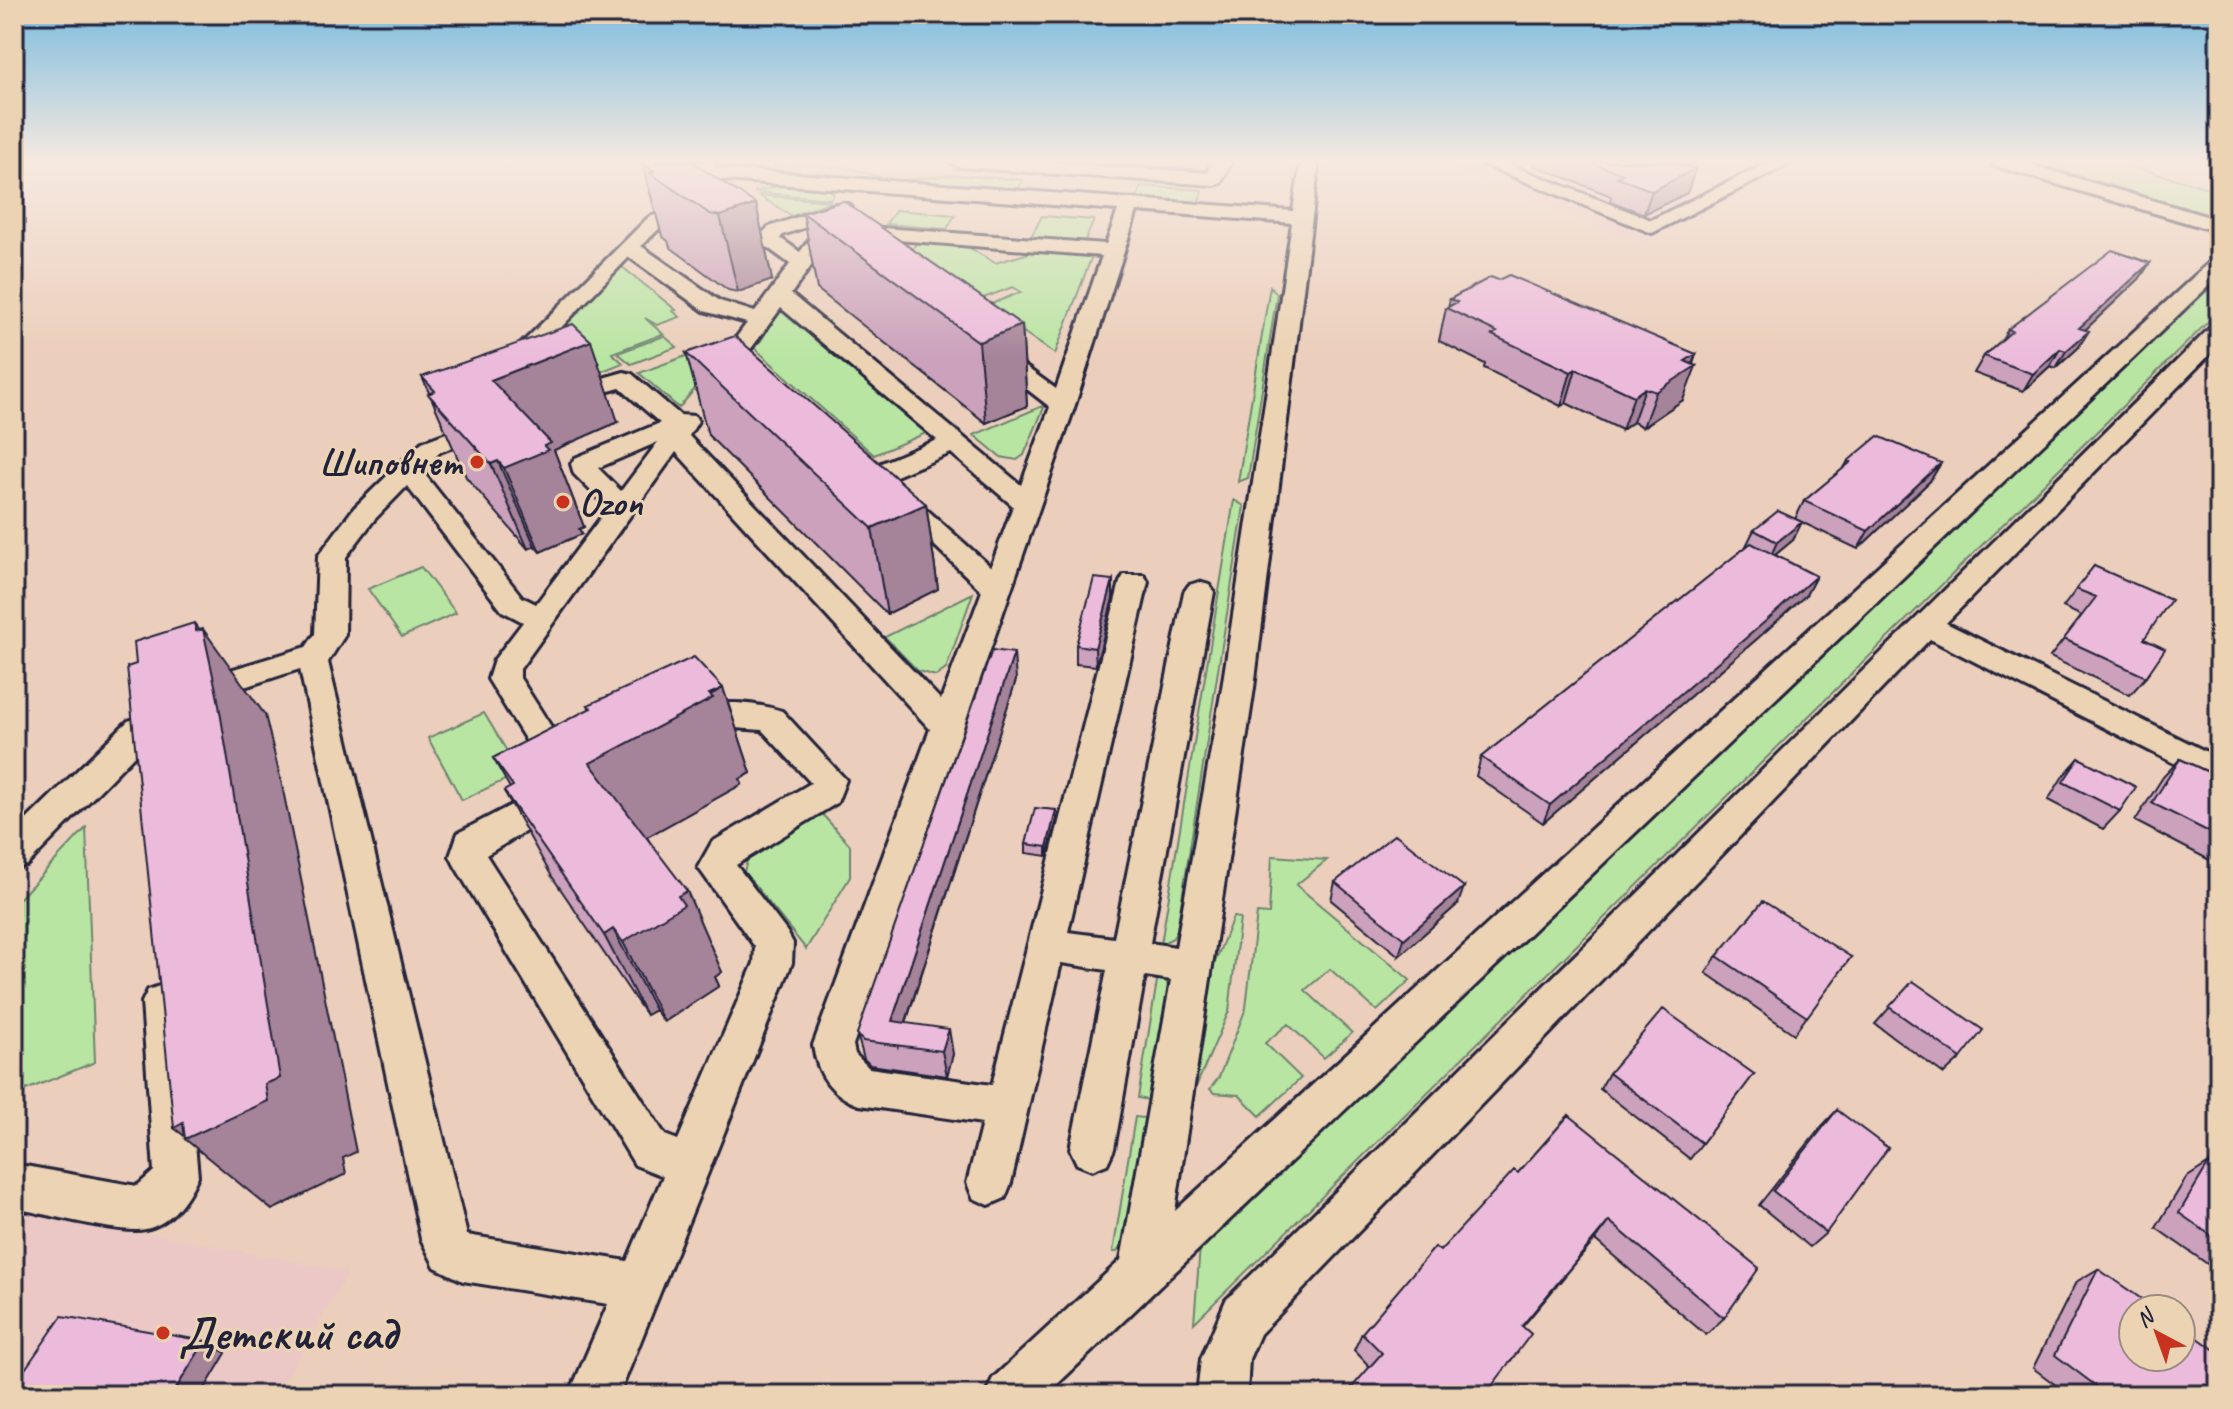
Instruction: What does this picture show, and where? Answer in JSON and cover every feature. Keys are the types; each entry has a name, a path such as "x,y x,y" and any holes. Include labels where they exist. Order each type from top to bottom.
{"street":[{"path":"499,379 650,227"},
{"path":"788,227 767,238 802,263"},
{"path":"1007,1107 859,1086 836,1063 833,1045 1025,502 1063,405 1114,251 1116,227"},
{"path":"1143,1267 1238,688 1301,227"},
{"path":"689,1166 650,1150 468,856 471,843 587,781 504,679 505,668 827,228 1114,251"},
{"path":"858,256 855,246 867,232"},
{"path":"628,247 712,306 760,320"},
{"path":"1010,1395 1143,1267 2219,264"},
{"path":"779,295 1025,502"},
{"path":"1222,1395 1225,1359 1243,1317 2219,332"},
{"path":"973,339 1063,405"},
{"path":"737,352 759,373"},
{"path":"548,403 607,381 624,379 679,428 946,725"},
{"path":"476,402 364,514 332,556 330,635 312,661 444,1239 451,1251 463,1258 641,1286"},
{"path":"431,447 519,414"},
{"path":"623,507 583,468 584,464 679,428"},
{"path":"873,476 955,442"},
{"path":"850,455 995,587"},
{"path":"408,470 512,604 541,619"},
{"path":"989,1183 1134,582"},
{"path":"1092,1149 1199,592"},
{"path":"1926,625 2219,773"},
{"path":"143,775 138,711 291,660 303,657 312,661"},
{"path":"594,1395 773,963 774,943 716,867 717,860 725,852 825,794 829,780 771,719 716,715 667,739"},
{"path":"14,855 140,729"},
{"path":"1046,945 1192,966"},
{"path":"14,1186 138,1208 153,1203 170,1188 176,1176 158,960"}],"shaded area":[{"path":"1600,227 1676,227 1643,244"},
{"name":"Детский сад","path":"14,1208 348,1272 276,1395 14,1395"}],"green space":[{"path":"1036,227 1091,227 1085,241 1031,237"},
{"path":"918,240 963,244 995,263 1030,253 1033,249 1093,253 1055,354 986,306 1021,292 1013,287 978,300 907,259"},
{"path":"621,266 676,310 673,311 680,317 657,325 645,318 663,334 612,353 623,363 600,372 529,362"},
{"path":"2219,271 2219,311 1194,1323 1201,1234"},
{"path":"1270,286 1277,294 1248,478 1238,482"},
{"path":"780,312 789,312 931,431 874,455 751,345 760,342"},
{"path":"664,336 677,347 631,364 618,353"},
{"path":"686,356 707,374 679,408 639,373"},
{"path":"1045,405 1024,455 1017,460 1001,457 974,435"},
{"path":"1234,500 1244,506 1177,930 1173,938 1161,944"},
{"path":"421,567 456,613 402,637 368,589"},
{"path":"973,593 946,669 936,676 918,671 885,637"},
{"path":"484,713 520,773 462,800 428,738"},
{"path":"821,813 850,845 850,877 806,949 744,872 748,857"},
{"path":"86,828 95,1062 16,1094 19,899"},
{"path":"1272,856 1327,860 1296,885 1410,980 1377,1011 1330,969 1305,990 1352,1033 1324,1058 1288,1024 1265,1043 1301,1078 1260,1116 1239,1095 1214,1093 1210,1089 1219,1077 1246,1008 1257,913 1269,914"},
{"path":"1233,917 1240,918 1229,1011 1191,1098 1204,990"},
{"path":"1158,975 1167,982 1170,998 1154,1101 1138,1098"},
{"path":"1135,1117 1152,1119 1130,1231 1117,1252 1113,1252"}],"building":[{"path":"822,227 880,227 1022,325 979,342"},
{"path":"2112,250 2150,263 2079,328 2089,331 2066,351 2060,349 2033,374 1984,356 2012,331 2008,329"},
{"path":"1509,275 1696,354 1685,361 1696,366 1656,392 1645,388 1634,396 1576,369 1571,372 1492,335 1497,332 1446,308 1457,302 1450,299 1491,277 1498,280"},
{"path":"573,324 591,341 491,380 551,443 544,446 548,450 504,468 498,461 491,464 428,394 435,391 422,377"},
{"path":"735,336 926,504 872,528 686,353"},
{"path":"1878,436 1941,463 1868,531 1804,501 1851,462 1848,461"},
{"path":"1778,511 1802,522 1777,542 1754,530"},
{"path":"1751,543 1816,576 1550,805 1481,757"},
{"path":"2094,566 2171,600 2144,639 2165,649 2146,677 2064,639 2096,597 2076,589"},
{"path":"1094,578 1113,580 1095,648 1076,645"},
{"path":"194,623 196,631 203,629 218,699 280,1078 265,1084 268,1101 185,1139 183,1123 174,1128 127,667 136,664 134,642"},
{"path":"992,650 1014,653 892,1021 949,1029 942,1051 863,1041 857,1034"},
{"path":"694,657 723,688 709,694 713,698 590,763 687,891 678,896 684,905 623,942 613,929 604,935 504,791 513,786 493,758 591,708 588,705"},
{"path":"2079,758 2136,787 2120,811 2063,782"},
{"path":"2180,759 2219,777 2219,837 2152,803"},
{"path":"1035,808 1056,810 1047,847 1026,844"},
{"path":"1395,834 1464,887 1404,939 1335,882"},
{"path":"1763,901 1851,957 1807,1017 1717,956"},
{"path":"1913,981 1983,1030 1961,1058 1889,1007"},
{"path":"1663,1009 1754,1074 1702,1143 1609,1073"},
{"path":"1837,1110 1888,1148 1826,1233 1773,1191"},
{"path":"1569,1115 1759,1268 1724,1318 1609,1221 1522,1326 1531,1334 1485,1395 1345,1395 1382,1353 1362,1333 1435,1247 1440,1251 1514,1170 1518,1173"},
{"path":"2209,1163 2219,1170 2219,1241 2179,1213"},
{"path":"2098,1269 2133,1293 2117,1293 2117,1373 2197,1373 2197,1337 2219,1353 2219,1374 2211,1395 2108,1395 2055,1355"},
{"path":"62,1316 205,1341 172,1395 14,1395 14,1385"}],"place":[{"name":"Шиповнет","path":"477,462"},
{"name":"Ozon","path":"563,502"},
{"name":"Детский сад","path":"163,1333"}]}
